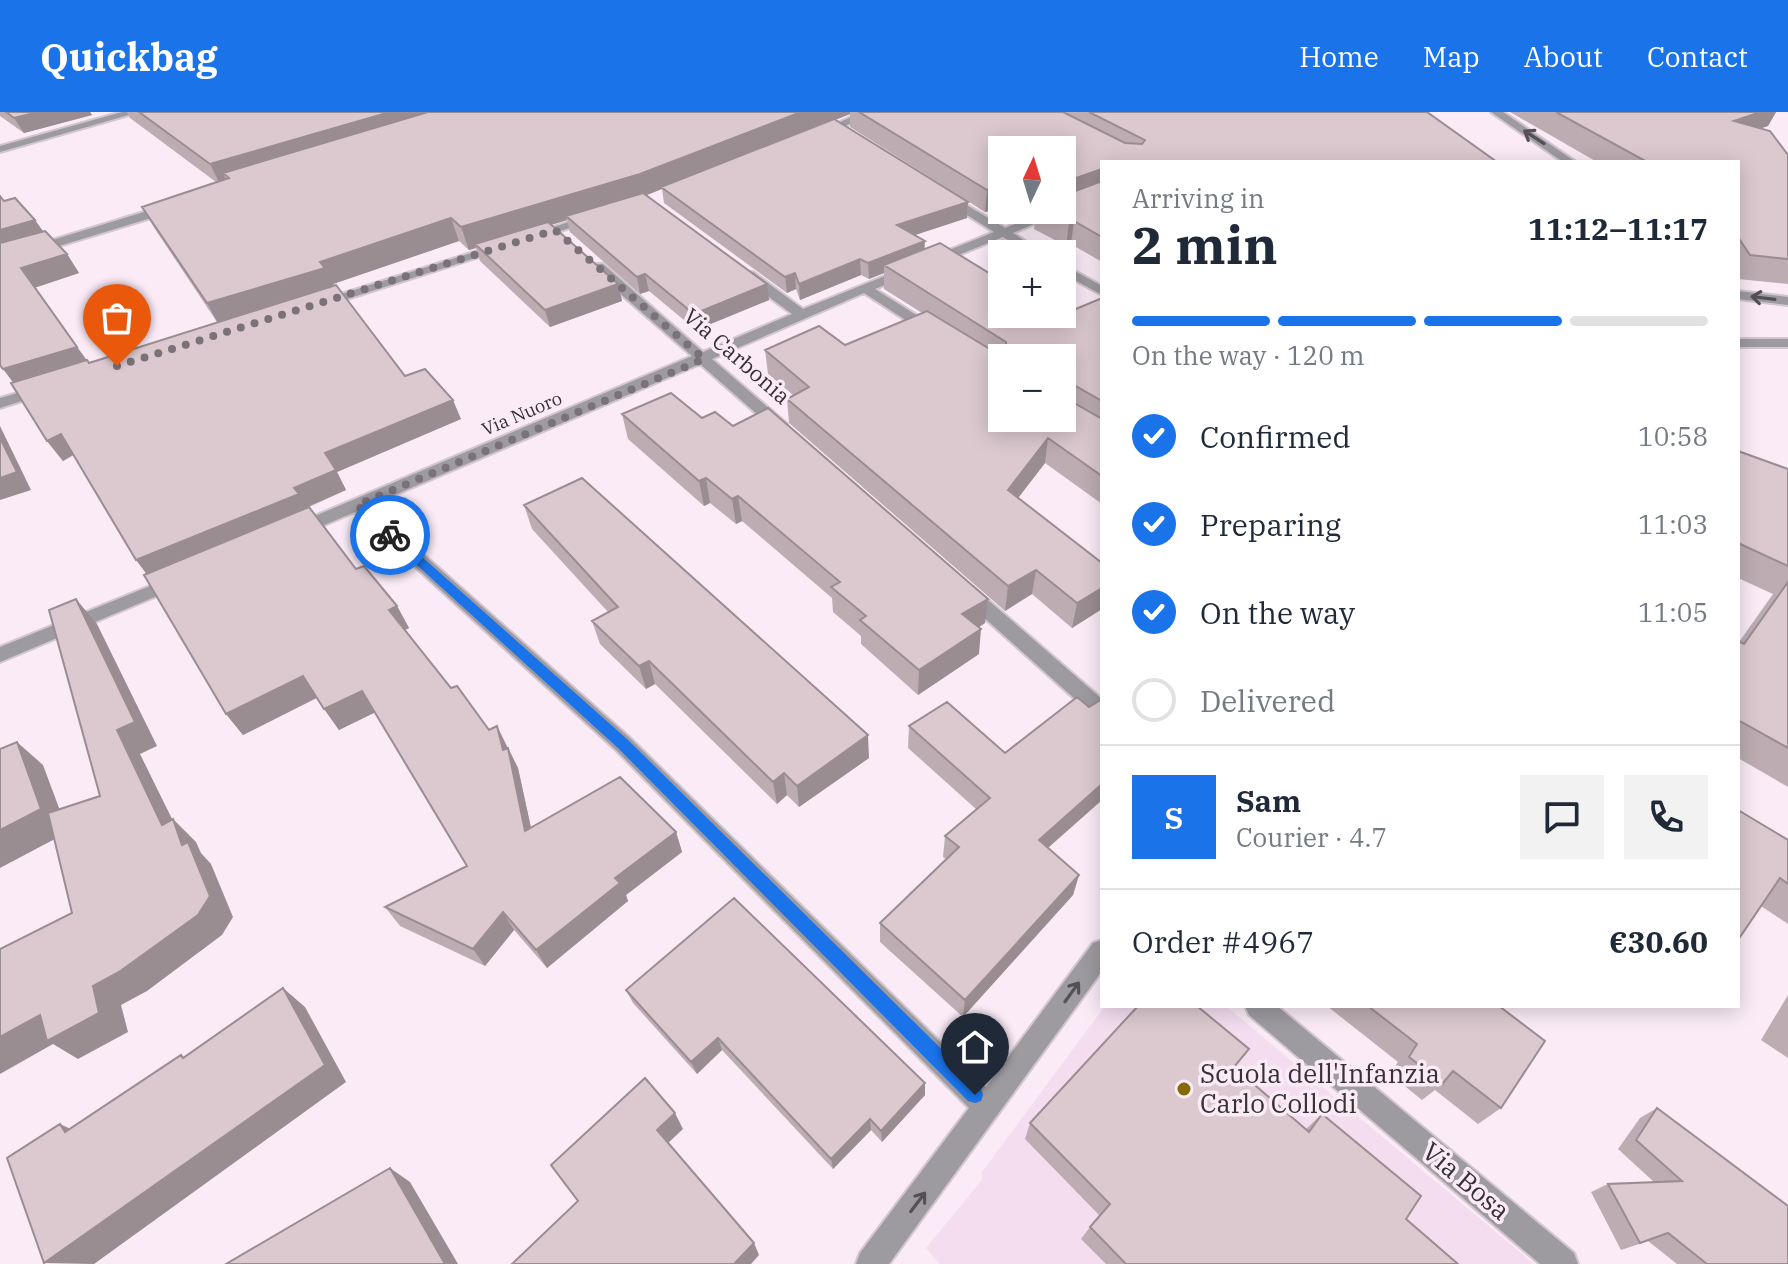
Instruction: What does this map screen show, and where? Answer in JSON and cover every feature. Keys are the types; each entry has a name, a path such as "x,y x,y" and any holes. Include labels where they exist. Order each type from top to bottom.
{"street":[{"path":"0,149 134,112"},
{"path":"811,137 841,129 871,112"},
{"path":"1496,112 1567,160"},
{"path":"937,191 1014,240"},
{"path":"0,260 183,204"},
{"path":"300,309 609,213"},
{"name":"Via Nuoro","path":"287,535 1022,224"},
{"path":"555,230 572,244"},
{"name":"Via Carbonia","path":"583,254 796,440"},
{"path":"741,270 802,315"},
{"path":"1076,276 1100,290"},
{"path":"865,288 940,335"},
{"path":"1740,295 1788,301"},
{"path":"1740,343 1788,343"},
{"path":"0,403 60,384"},
{"path":"357,505 623,744 988,1108"},
{"path":"949,575 1100,709"},
{"path":"0,655 186,577"},
{"path":"871,1264 1100,954"},
{"name":"Via Bosa","path":"1260,1008 1563,1264"}],"shaded area":[{"name":"Scuola dell'Infanzia Carlo Collodi","path":"1104,1008 1228,1008 1534,1264 940,1264 926,1248 982,1180 982,1172"}],"building":[{"path":"6,112 38,112 14,118"},
{"path":"139,112 390,112 210,164"},
{"path":"428,112 801,112 640,174 461,227 451,218 320,262 325,268 207,303 142,207 229,178 223,173"},
{"path":"859,112 1063,112 1125,143 1142,144 1145,140 1089,112 1427,112 1494,160 1100,160 1100,170 1076,178 1076,136 988,136 988,190"},
{"path":"1556,112 1761,112 1734,121 1770,131 1788,155 1788,259 1750,255 1740,240 1740,160 1643,160"},
{"path":"834,119 968,202 897,225 925,241 868,263 860,259 799,284 795,273 785,277 661,187"},
{"path":"1100,182 1100,236 1076,222 1076,191"},
{"path":"643,193 767,284 694,314 645,274 637,277 566,216"},
{"path":"0,196 4,201 15,198 35,220 0,230"},
{"path":"548,222 618,284 545,310 475,244"},
{"path":"45,231 67,254 21,268 77,347 3,369 0,365 0,243"},
{"path":"940,243 988,272 988,328 1076,328 1076,309 1100,299 1100,400 1076,386 1076,344 1006,342 884,265"},
{"path":"336,285 405,376 425,369 453,400 325,453 336,470 294,488 299,494 136,560 61,434 47,441 11,383 87,360 89,363"},
{"path":"927,311 988,348 988,432 1076,432 1076,404 1100,418 1100,475 1048,438 1008,490 1100,561 1100,589 1077,603 1036,570 1008,586 787,399 809,387 765,350 819,326 845,345"},
{"path":"671,393 702,418 715,412 733,426 768,408 988,599 962,614 981,629 919,670 860,620 866,616 831,587 840,582 738,496 732,499 706,478 699,481 622,414"},
{"path":"0,438 17,472 0,478"},
{"path":"1740,452 1788,469 1788,566 1740,544"},
{"path":"582,478 868,735 797,786 784,773 773,782 649,661 639,666 592,621 618,607 524,505"},
{"path":"309,507 356,569 364,566 397,606 389,610 451,688 457,686 489,730 497,726 503,750 508,748 525,831 620,777 676,832 615,878 620,883 536,950 503,912 473,949 385,907 467,866 362,691 324,709 303,676 226,714 144,575"},
{"path":"1788,582 1788,748 1740,721 1740,642 1744,644"},
{"path":"76,599 135,722 117,730 162,825 173,819 182,845 188,842 210,896 198,915 119,972 93,986 99,1013 47,1041 40,1015 0,1037 0,949 72,913 48,813 100,796 49,610"},
{"path":"1077,697 1089,707 1100,700 1100,786 1039,840 1079,875 965,1000 880,923 959,847 945,836 990,798 909,726 947,702 1005,753"},
{"path":"17,742 41,809 0,830 0,749"},
{"path":"1740,811 1788,840 1788,884 1780,878 1740,937"},
{"path":"734,898 925,1083 881,1131 870,1119 831,1159 718,1038 691,1062 626,990"},
{"path":"283,988 325,1065 44,1263 7,1158 60,1124 65,1132 181,1055 183,1058"},
{"name":"Scuola dell'Infanzia Carlo Collodi","path":"1136,1008 1199,1008 1249,1049 1234,1067 1309,1132 1322,1114 1421,1196 1406,1219 1458,1264 1126,1264 1090,1227 1110,1204 1030,1123"},
{"path":"1371,1008 1502,1008 1545,1041 1501,1108 1453,1071 1443,1083 1409,1057 1417,1044"},
{"path":"645,1078 675,1113 657,1130 754,1243 734,1264 512,1264 578,1201 551,1165"},
{"path":"1657,1108 1788,1206 1788,1264 1707,1264 1668,1233 1640,1243 1608,1184 1682,1181 1636,1140"},
{"path":"390,1168 445,1264 226,1264"}],"way so far":[{"path":"117,366 555,230 704,359 357,505 390,535"}],"place":[{"name":"Scuola dell'Infanzia Carlo Collodi","path":"1184,1089"}],"route":[{"path":"390,535 623,744 975,1095"}]}
